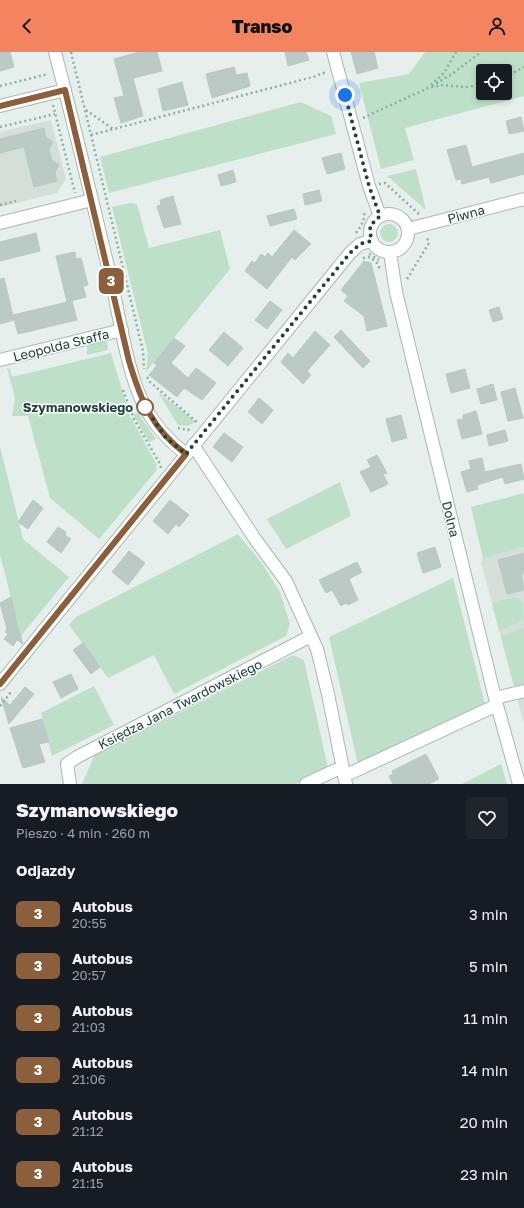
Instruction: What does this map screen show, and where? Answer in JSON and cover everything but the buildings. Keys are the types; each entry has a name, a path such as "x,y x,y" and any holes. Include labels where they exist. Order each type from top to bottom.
{"street":[{"path":"56,52 129,361 144,407 166,438 190,450 286,581 317,649 328,694 344,776"},
{"path":"334,52 369,186 380,216"},
{"path":"0,106 65,90"},
{"name":"Piwna","path":"408,229 524,199"},
{"path":"0,223 92,200"},
{"path":"386,214 397,216 402,219 408,229 406,242 396,251 390,253 378,250 371,241 370,226 380,216 386,214"},
{"path":"0,684 350,253 360,244 371,241"},
{"name":"Dolna","path":"390,253 395,288 496,702 520,784"},
{"name":"Leopolda Staffa","path":"0,360 122,330"},
{"name":"Księdza Jana Twardowskiego","path":"70,784 67,764 77,757 311,636"},
{"path":"306,784 344,776 496,702 524,691"}],"path":[{"path":"71,52 143,351 144,373 150,382 198,423"},
{"path":"428,88 444,73 456,52"},
{"path":"362,118 428,88 452,74 481,52"},
{"path":"45,67 55,115 77,203"},
{"path":"0,86 75,67"},
{"path":"91,135 313,77 337,67"},
{"path":"512,73 524,67"},
{"path":"428,88 441,85 465,87 476,86"},
{"path":"0,127 85,110 113,129"},
{"path":"369,186 385,183 421,216 429,243 404,284 395,288"},
{"path":"0,205 16,201"},
{"path":"353,236 362,225 365,218 362,204"},
{"path":"358,257 369,254 374,256 382,264 383,270"}],"shaded area":[{"path":"51,120 66,179 57,193 0,207 0,132"},
{"path":"524,547 524,724 481,562 483,558"}],"green space":[{"path":"425,52 524,52 524,96 512,99 512,64 476,64 476,100 509,100 405,128 414,160 381,169 359,83 409,74"},
{"path":"301,102 331,116 336,134 109,193 100,157"},
{"path":"416,169 426,210 387,176"},
{"path":"130,203 137,204 149,248 220,230 230,269 146,372 148,354 112,207"},
{"path":"385,224 393,224 398,229 396,240 393,242 385,242 380,237 380,229"},
{"path":"107,342 108,350 87,355 87,346"},
{"path":"111,353 130,416 157,465 156,471 99,539 50,498 28,416 12,416 15,398 7,368 10,369 12,377"},
{"path":"158,392 196,422 187,426 178,425"},
{"path":"138,413 156,439 149,442 133,414"},
{"path":"0,447 23,539 69,577 21,636 0,555"},
{"path":"340,482 351,516 286,549 267,519"},
{"path":"524,493 524,547 483,558 471,507"},
{"path":"238,534 261,562 280,592 290,624 286,636 174,694 154,655 108,678 69,625 76,617"},
{"path":"453,578 485,704 358,765 329,637"},
{"path":"514,597 522,602 524,618 515,624 499,630 492,603"},
{"path":"524,628 524,689 515,691 501,636"},
{"path":"293,655 304,660 328,768 296,784 82,784 94,756"},
{"path":"94,686 114,725 52,756 41,713"},
{"path":"501,764 507,784 462,784"}],"bus line":[{"name":"3","path":"0,106 65,90 129,361 139,395 144,407 166,438 186,454 0,684"}],"place":[{"name":"Szymanowskiego","path":"145,407"}],"route":[{"path":"145,407 166,438 186,454 350,253 360,244 371,241 369,231 370,226 380,216 369,186 345,95"}]}
